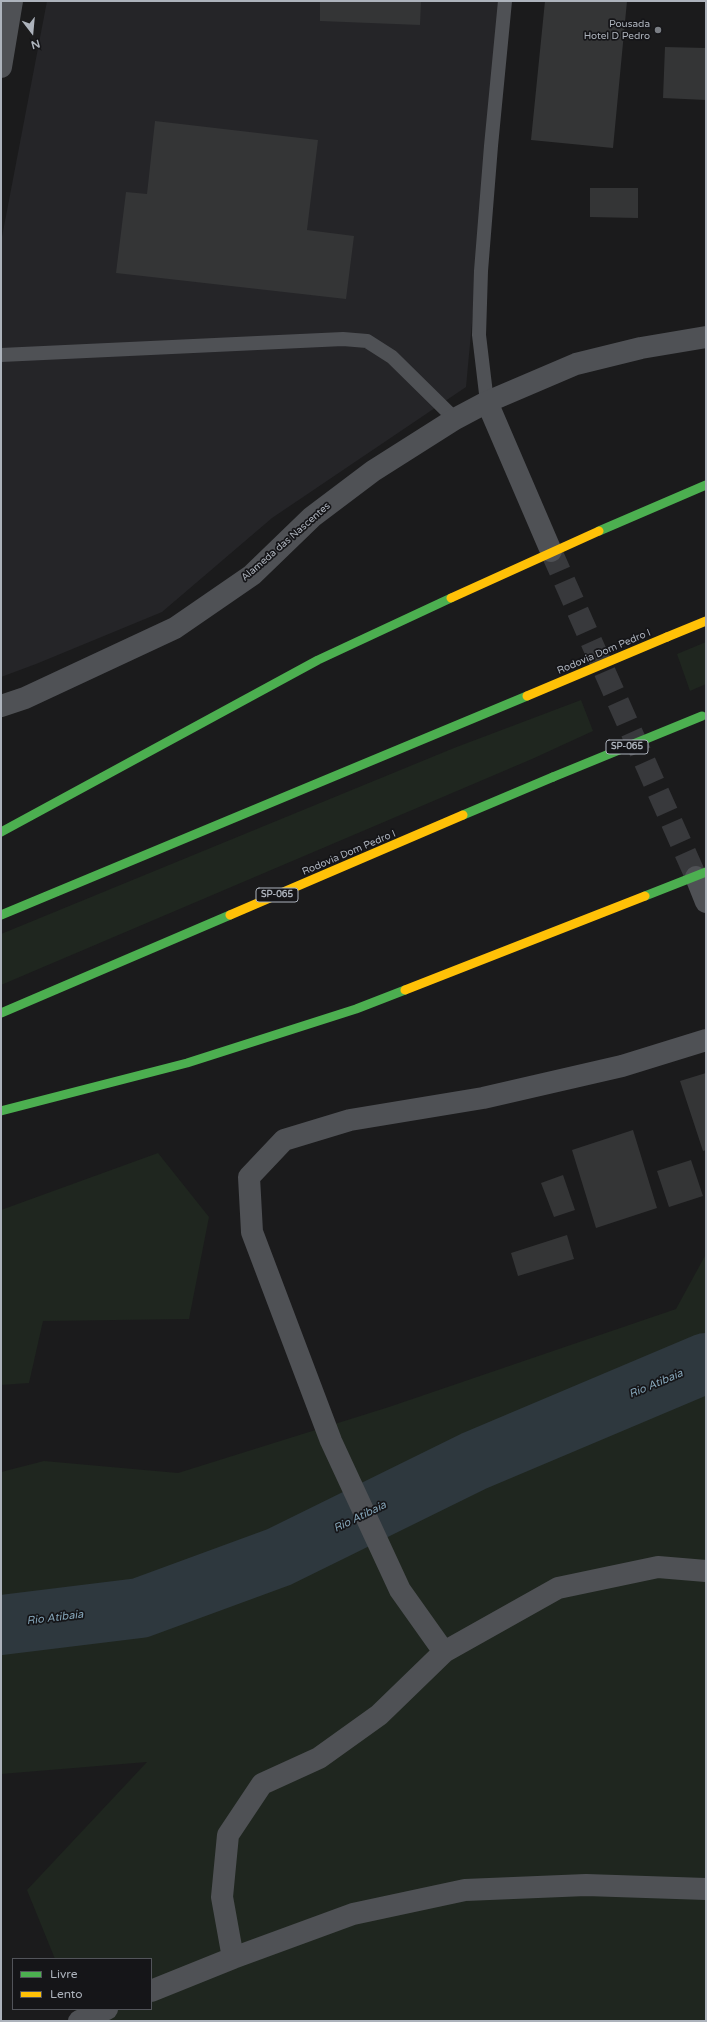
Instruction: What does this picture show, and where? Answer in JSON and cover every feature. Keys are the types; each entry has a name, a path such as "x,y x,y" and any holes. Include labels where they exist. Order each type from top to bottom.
{"highway":[{"path":"1,832 318,660 551,551 706,485"},
{"name":"Rodovia Dom Pedro I","path":"1,915 706,621"},
{"name":"Rodovia Dom Pedro I","path":"1,1013 704,715"},
{"path":"1,1111 187,1063 356,1009 701,874"}],"street":[{"path":"1,67 12,1"},
{"name":"Alameda das Nascentes","path":"1,706 25,698 175,628 252,575 312,517 372,471 455,419 487,402 576,364 641,348 706,337"},
{"path":"487,402 551,551"},
{"path":"701,874 706,902"},
{"path":"444,1652 400,1590 331,1441 252,1232 249,1177 284,1140 350,1120 483,1098 622,1066 706,1040"},
{"path":"233,1958 222,1897 228,1835 262,1784 318,1758 379,1715 444,1652 558,1588 658,1567 706,1571"},
{"path":"152,1991 233,1958 353,1914 465,1890 586,1885 706,1889"},
{"path":"79,2021 105,2010"}],"lane":[{"path":"487,402 479,335 481,271 505,1"},
{"path":"1,355 336,340 367,341 392,356 455,419"}],"shaded area":[{"path":"47,1 502,1 466,387 272,518 162,612 1,677 1,242"},
{"path":"706,642 706,684 690,691 677,654"},
{"path":"581,700 593,731 532,759 1,985 1,934 454,748"},
{"path":"158,1153 209,1217 189,1319 43,1321 29,1383 1,1385 1,1210"},
{"path":"706,1254 706,2021 80,2021 75,2010 152,2010 152,1958 55,1958 27,1890 147,1762 1,1774 1,1472 44,1461 178,1473 389,1407 676,1309"}],"building":[{"path":"320,1 421,1 420,25 320,21"},
{"path":"545,1 627,1 613,148 531,140"},
{"path":"665,47 706,48 706,100 663,98"},
{"path":"155,121 318,140 307,230 354,236 346,299 116,273 126,192 147,194"},
{"path":"590,188 638,188 638,218 590,217"},
{"path":"706,1073 706,1150 703,1151 680,1081"},
{"path":"633,1130 657,1208 596,1228 572,1150"},
{"path":"691,1160 703,1196 669,1207 657,1171"},
{"path":"563,1175 575,1210 554,1217 541,1183"},
{"path":"567,1235 574,1259 518,1276 511,1253"}],"waterway":[{"name":"Rio Atibaia","path":"1,1625 140,1608 279,1557 474,1461 706,1363"}],"tunnel":[{"path":"551,551 696,877"}],"traffic: fast":[{"path":"599,531 706,485"},
{"path":"1,832 318,660 451,598"},
{"path":"1,915 527,696"},
{"path":"553,777 702,716"},
{"path":"463,815 553,777"},
{"path":"645,896 706,872"},
{"path":"1,1013 230,915"},
{"path":"1,1111 187,1063 356,1009 405,990"}],"traffic: slow":[{"path":"451,598 599,531"},
{"path":"667,637 706,621"},
{"path":"527,696 667,637"},
{"path":"230,915 463,815"},
{"path":"405,990 645,896"}],"place":[{"name":"Pousada Hotel D Pedro","path":"658,30"}]}
